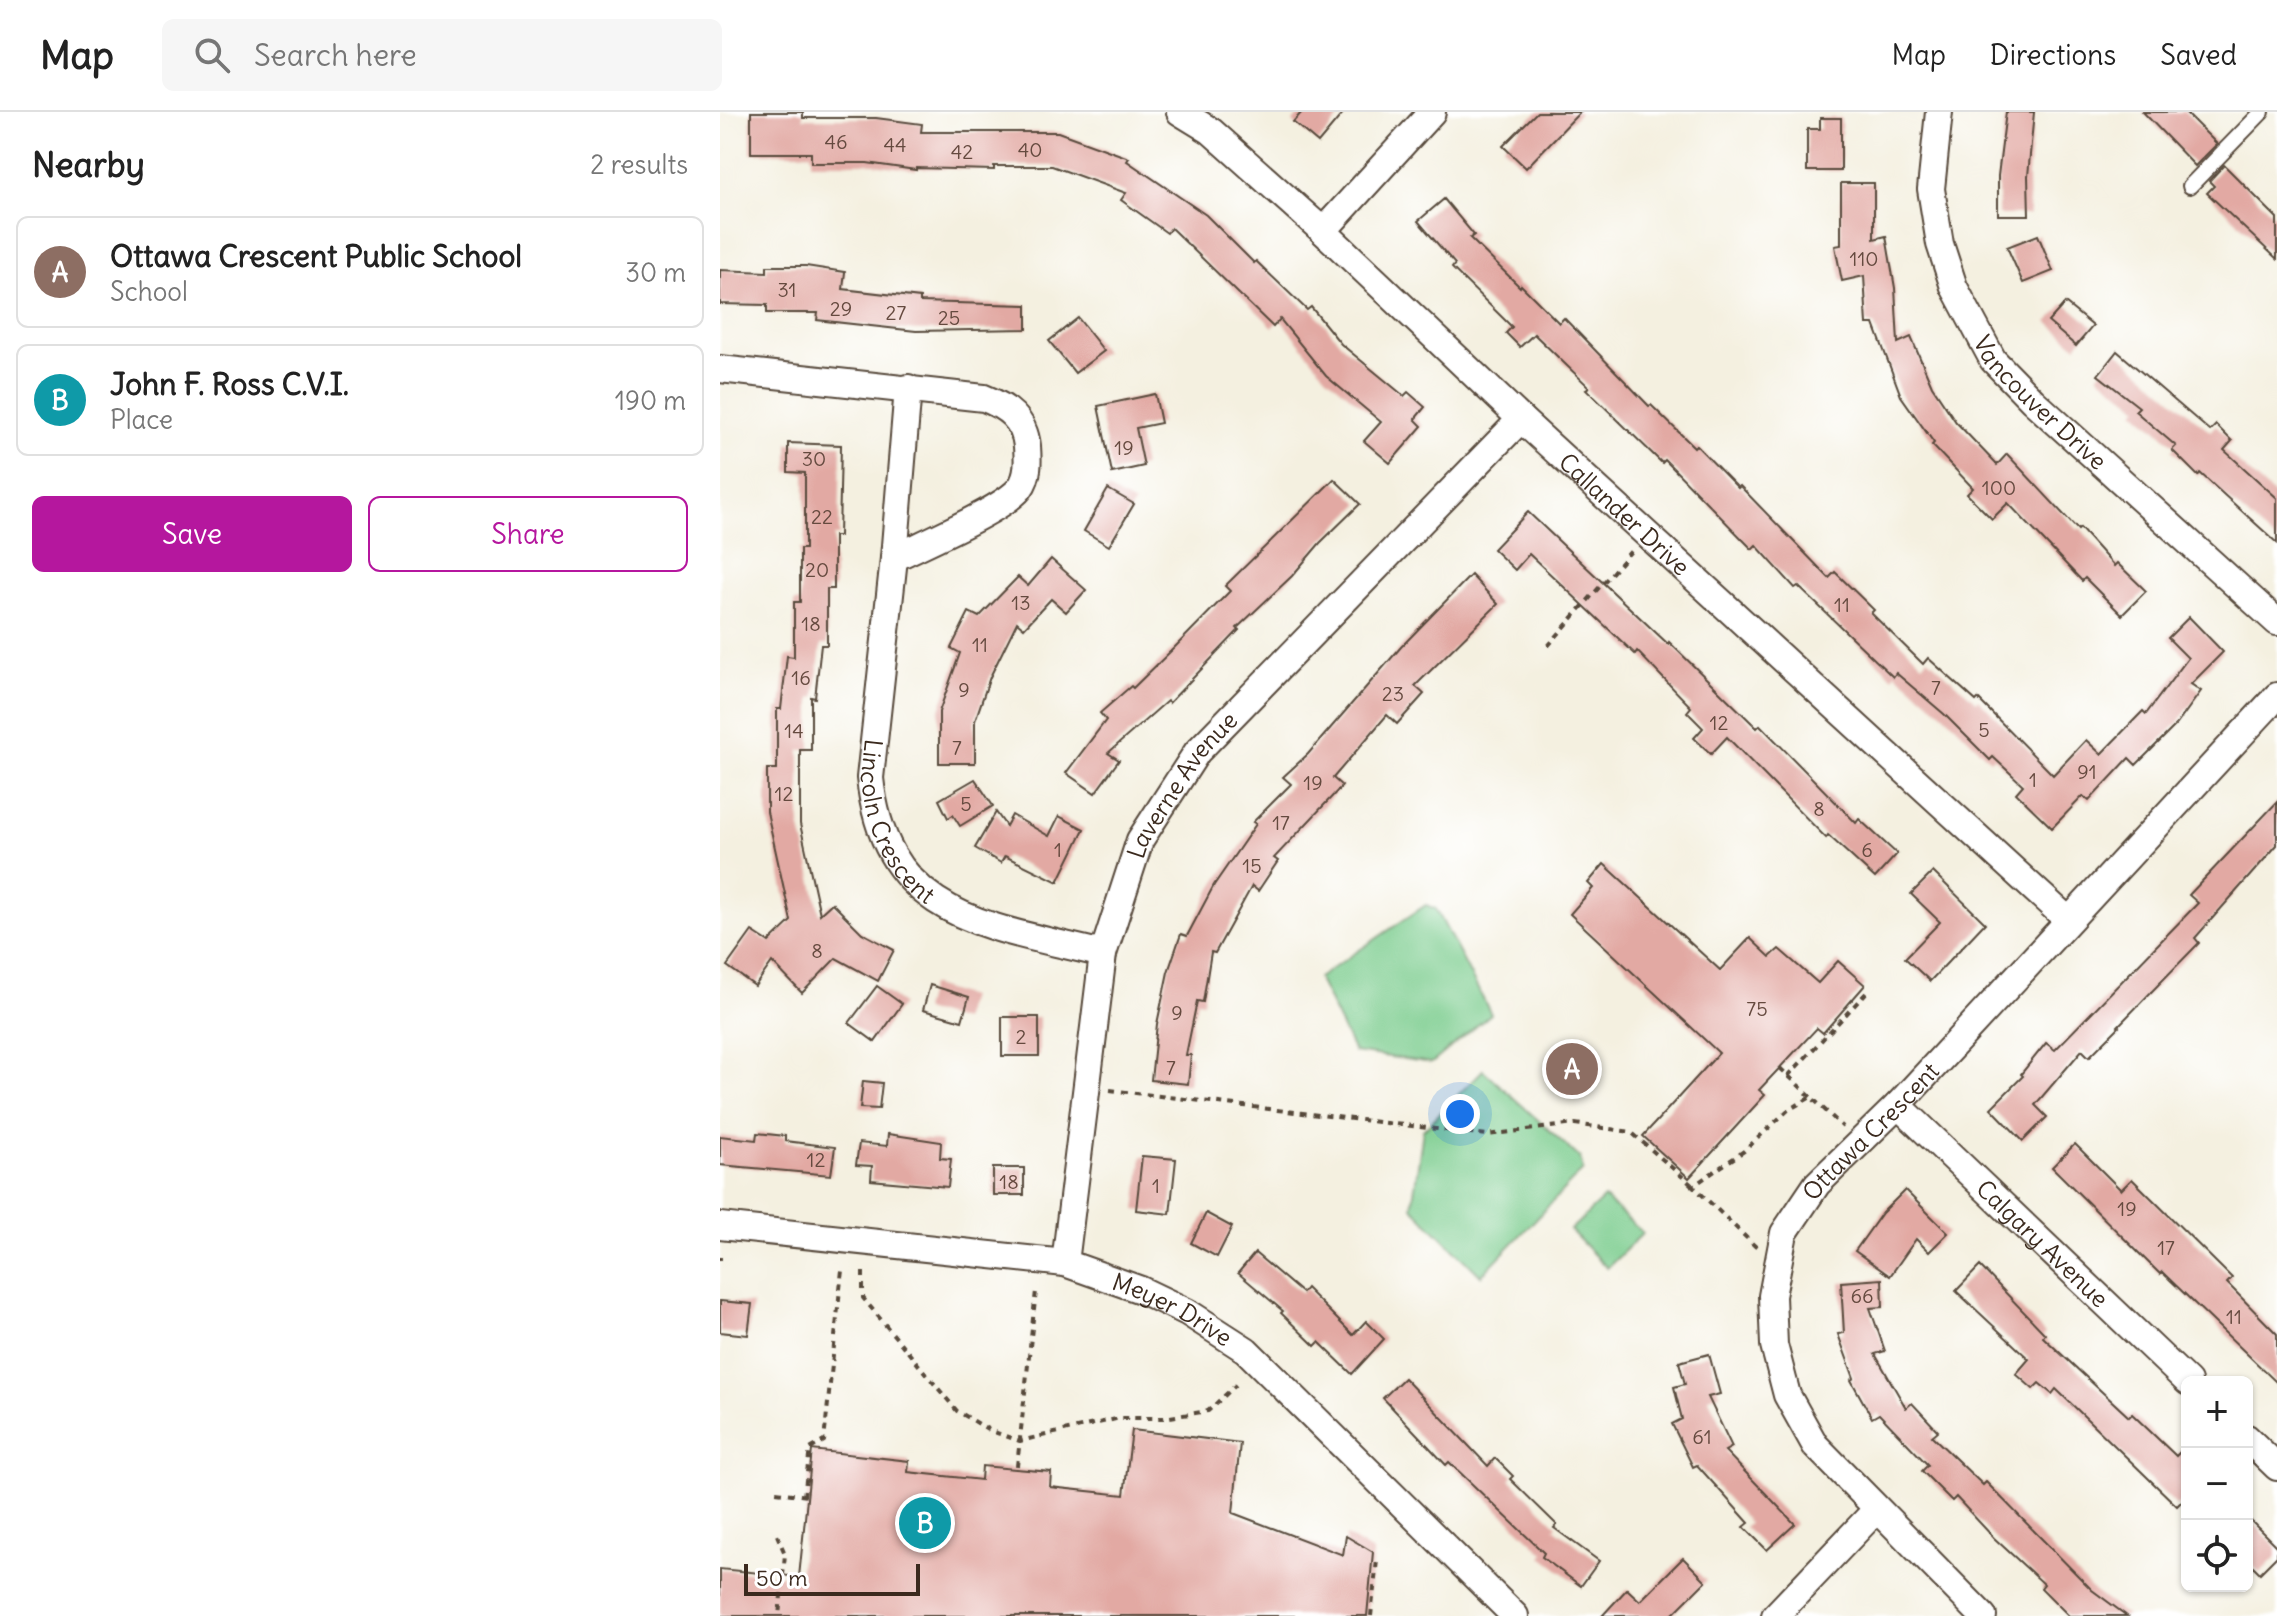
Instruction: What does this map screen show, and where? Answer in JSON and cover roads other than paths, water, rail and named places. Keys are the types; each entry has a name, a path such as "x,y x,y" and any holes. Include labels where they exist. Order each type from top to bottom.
{"street":[{"name":"Callander Drive","path":"1180,112 1211,131 1323,231 1521,419 2068,920"},
{"path":"1323,231 1432,112"},
{"name":"Vancouver Drive","path":"1939,112 1931,189 1940,244 1954,287 1993,360 2033,401 2277,622"},
{"path":"720,369 984,398 1005,407 1020,422 1027,441 1028,461 1020,488 1004,502 894,558"},
{"name":"Lincoln Crescent","path":"908,388 894,558 870,778 873,806 895,860 933,900 990,927 1103,954"},
{"name":"Laverne Avenue","path":"1065,1263 1103,954 1140,840 1197,752 1521,419"},
{"name":"Ottawa Crescent","path":"1983,1616 1815,1445 1787,1395 1774,1345 1772,1296 1784,1233 1817,1184 1898,1105 2277,696"},
{"name":"Calgary Avenue","path":"1898,1105 2182,1376"},
{"name":"Meyer Drive","path":"720,1226 1065,1263 1141,1290 1187,1312 1246,1350 1515,1616"},
{"path":"2253,1444 2277,1467"},
{"path":"1775,1616 1877,1509"}],"lane":[{"path":"2190,186 2262,112"}],"place":[{"name":"Ottawa Crescent Public School","path":"1572,1069"},
{"name":"John F. Ross C.V.I.","path":"925,1523"}]}
